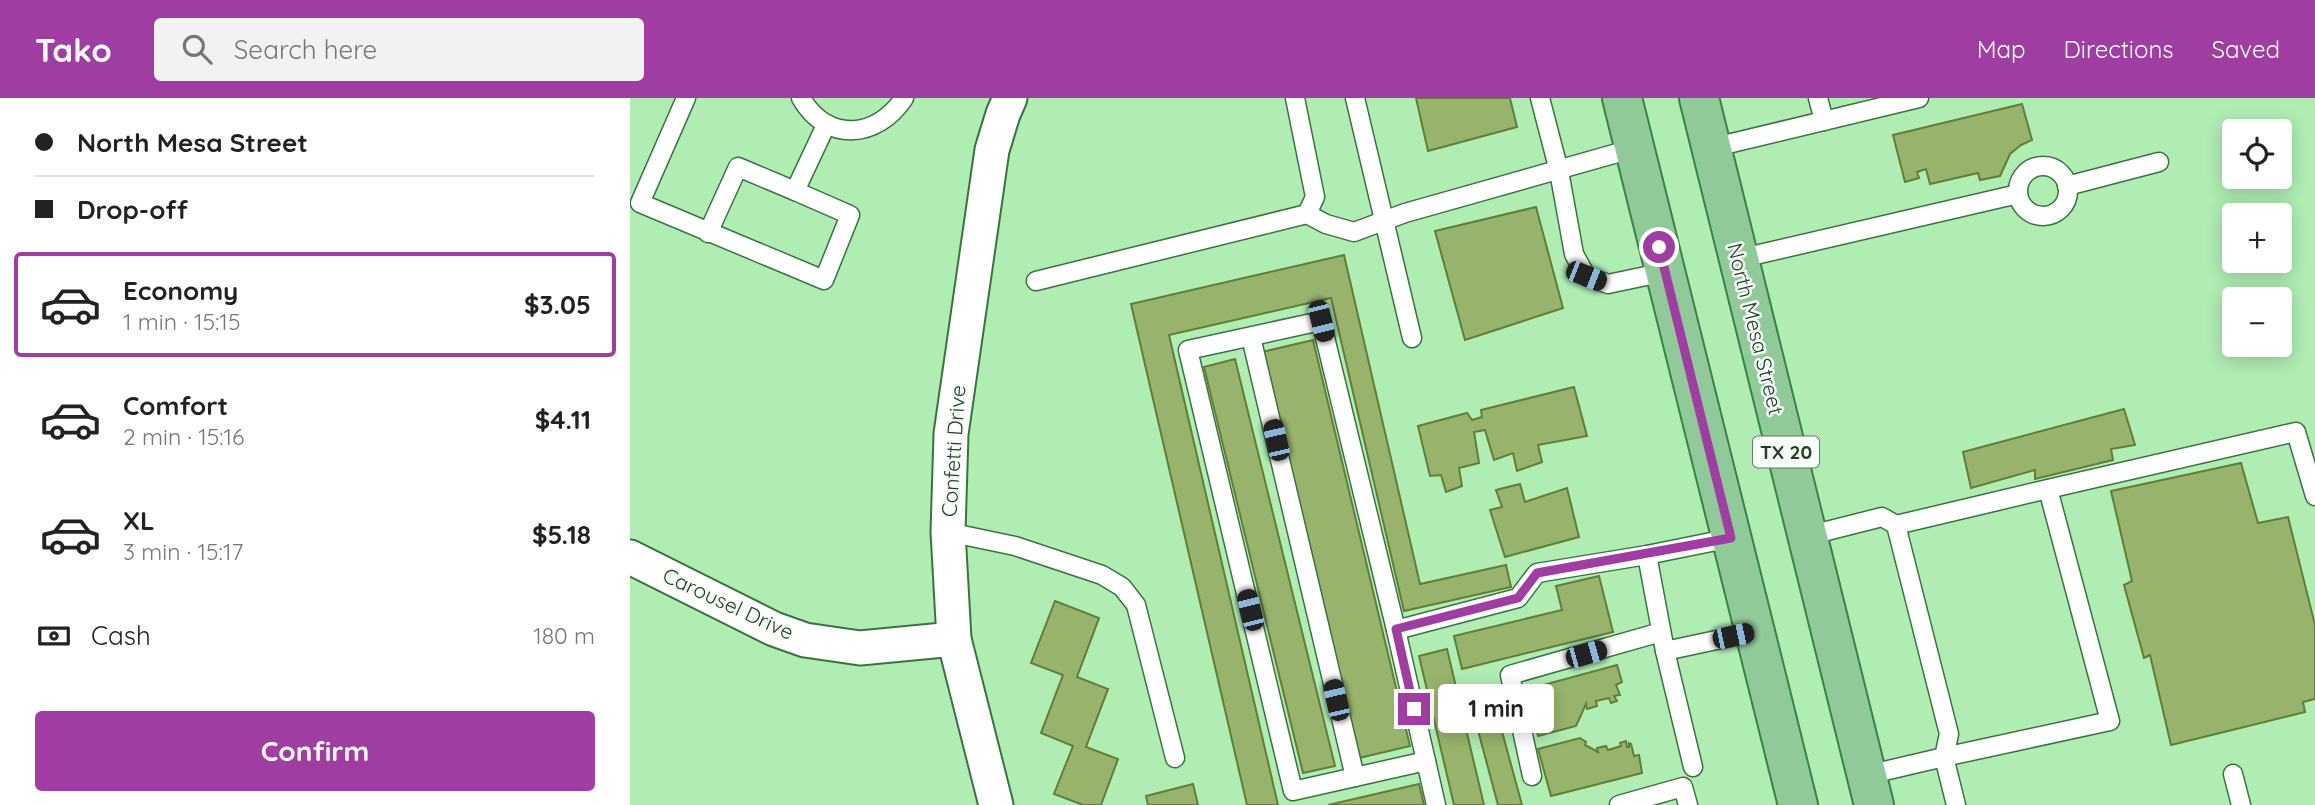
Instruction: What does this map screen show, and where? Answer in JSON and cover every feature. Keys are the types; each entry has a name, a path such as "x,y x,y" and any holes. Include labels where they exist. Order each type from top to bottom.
{"main road":[{"path":"1622,98 1798,805"},
{"name":"North Mesa Street","path":"1699,98 1871,790"}],"street":[{"name":"Confetti Drive","path":"996,805 954,639 948,531 951,434 992,150 1010,98"},
{"name":"Carousel Drive","path":"630,557 774,629 805,640 860,648 954,639"}],"lane":[{"path":"686,98 640,203 708,233 824,280 850,215 738,167 708,233"},
{"path":"800,98 807,109 826,125 839,130 858,130 877,125 893,114 904,98"},
{"path":"1295,98 1315,197 1307,214"},
{"path":"1355,98 1412,338"},
{"path":"1540,98 1559,171 1574,254 1586,276 1608,284 1665,272"},
{"path":"1818,98 1824,121"},
{"path":"1711,148 1919,98"},
{"path":"795,191 826,125"},
{"path":"1036,281 1307,214 1326,224 1354,232 1385,220 1635,148"},
{"path":"2067,186 2159,162"},
{"path":"2042,166 2059,171 2067,186 2065,202 2061,208 2047,216 2031,213 2020,202 2018,194 2021,177 2026,171 2042,166"},
{"path":"1738,259 2018,194"},
{"path":"1426,761 1293,791 1188,350 1321,321 1396,629 1426,761 1436,805"},
{"path":"1251,337 1355,777"},
{"path":"1807,536 1882,517 1896,525 2296,432 2315,496"},
{"path":"1871,790 1944,757 2110,722 2048,489"},
{"path":"1896,525 1949,734 1944,757 1956,805"},
{"path":"948,531 1053,557 1101,575 1122,587 1136,605 1175,758"},
{"path":"1396,629 1518,598 1537,573 1731,538"},
{"path":"1647,555 1665,652 1693,767"},
{"path":"1532,776 1510,675 1661,632"},
{"path":"1665,652 1754,632"},
{"path":"2233,774 2241,805"},
{"path":"1619,805 1683,787 1688,805"}],"building":[{"path":"1416,98 1510,98 1517,127 1428,151"},
{"path":"2022,104 2032,140 2010,154 2000,176 1980,180 1978,173 1930,184 1926,169 1917,172 1919,178 1905,182 1893,135"},
{"path":"1536,207 1563,308 1465,340 1435,231"},
{"path":"1344,255 1420,584 1506,565 1511,587 1404,611 1331,298 1169,335 1278,805 1247,805 1131,304"},
{"path":"1313,340 1410,746 1359,758 1262,352"},
{"path":"1235,359 1335,766 1303,773 1204,367"},
{"path":"1574,387 1587,436 1538,445 1542,462 1517,471 1513,453 1494,460 1485,430 1474,432 1479,463 1459,468 1462,486 1446,492 1441,475 1430,476 1418,426 1467,413 1472,420 1482,417 1481,410"},
{"path":"2124,409 2135,445 2111,449 2113,460 2035,479 2035,470 1971,488 1963,452"},
{"path":"2241,463 2258,523 2288,517 2315,625 2315,699 2303,702 2305,712 2171,745 2150,655 2144,658 2124,585 2132,581 2111,491"},
{"path":"1520,484 1525,502 1567,488 1579,537 1505,557 1490,510 1502,507 1496,490"},
{"path":"1599,576 1613,632 1462,669 1454,636 1562,610 1556,586"},
{"path":"1055,601 1099,618 1077,677 1108,689 1086,747 1118,759 1101,805 1083,805 1054,794 1073,746 1041,733 1063,675 1031,663"},
{"path":"1447,649 1484,805 1454,805 1419,656"},
{"path":"1617,665 1622,682 1616,685 1620,695 1614,696 1617,701 1611,703 1609,698 1596,701 1597,706 1587,709 1586,704 1576,726 1538,736 1525,690"},
{"path":"1494,702 1522,805 1498,805 1472,708"},
{"path":"1580,738 1586,742 1585,745 1598,752 1597,748 1606,746 1608,750 1621,746 1620,743 1626,741 1627,747 1631,744 1634,756 1639,755 1642,773 1551,796 1538,749"},
{"path":"1193,784 1198,805 1148,805 1146,796"},
{"path":"1419,784 1424,805 1328,805"}],"route":[{"path":"1414,709 1396,629 1518,598 1537,573 1731,538 1659,247"}]}
